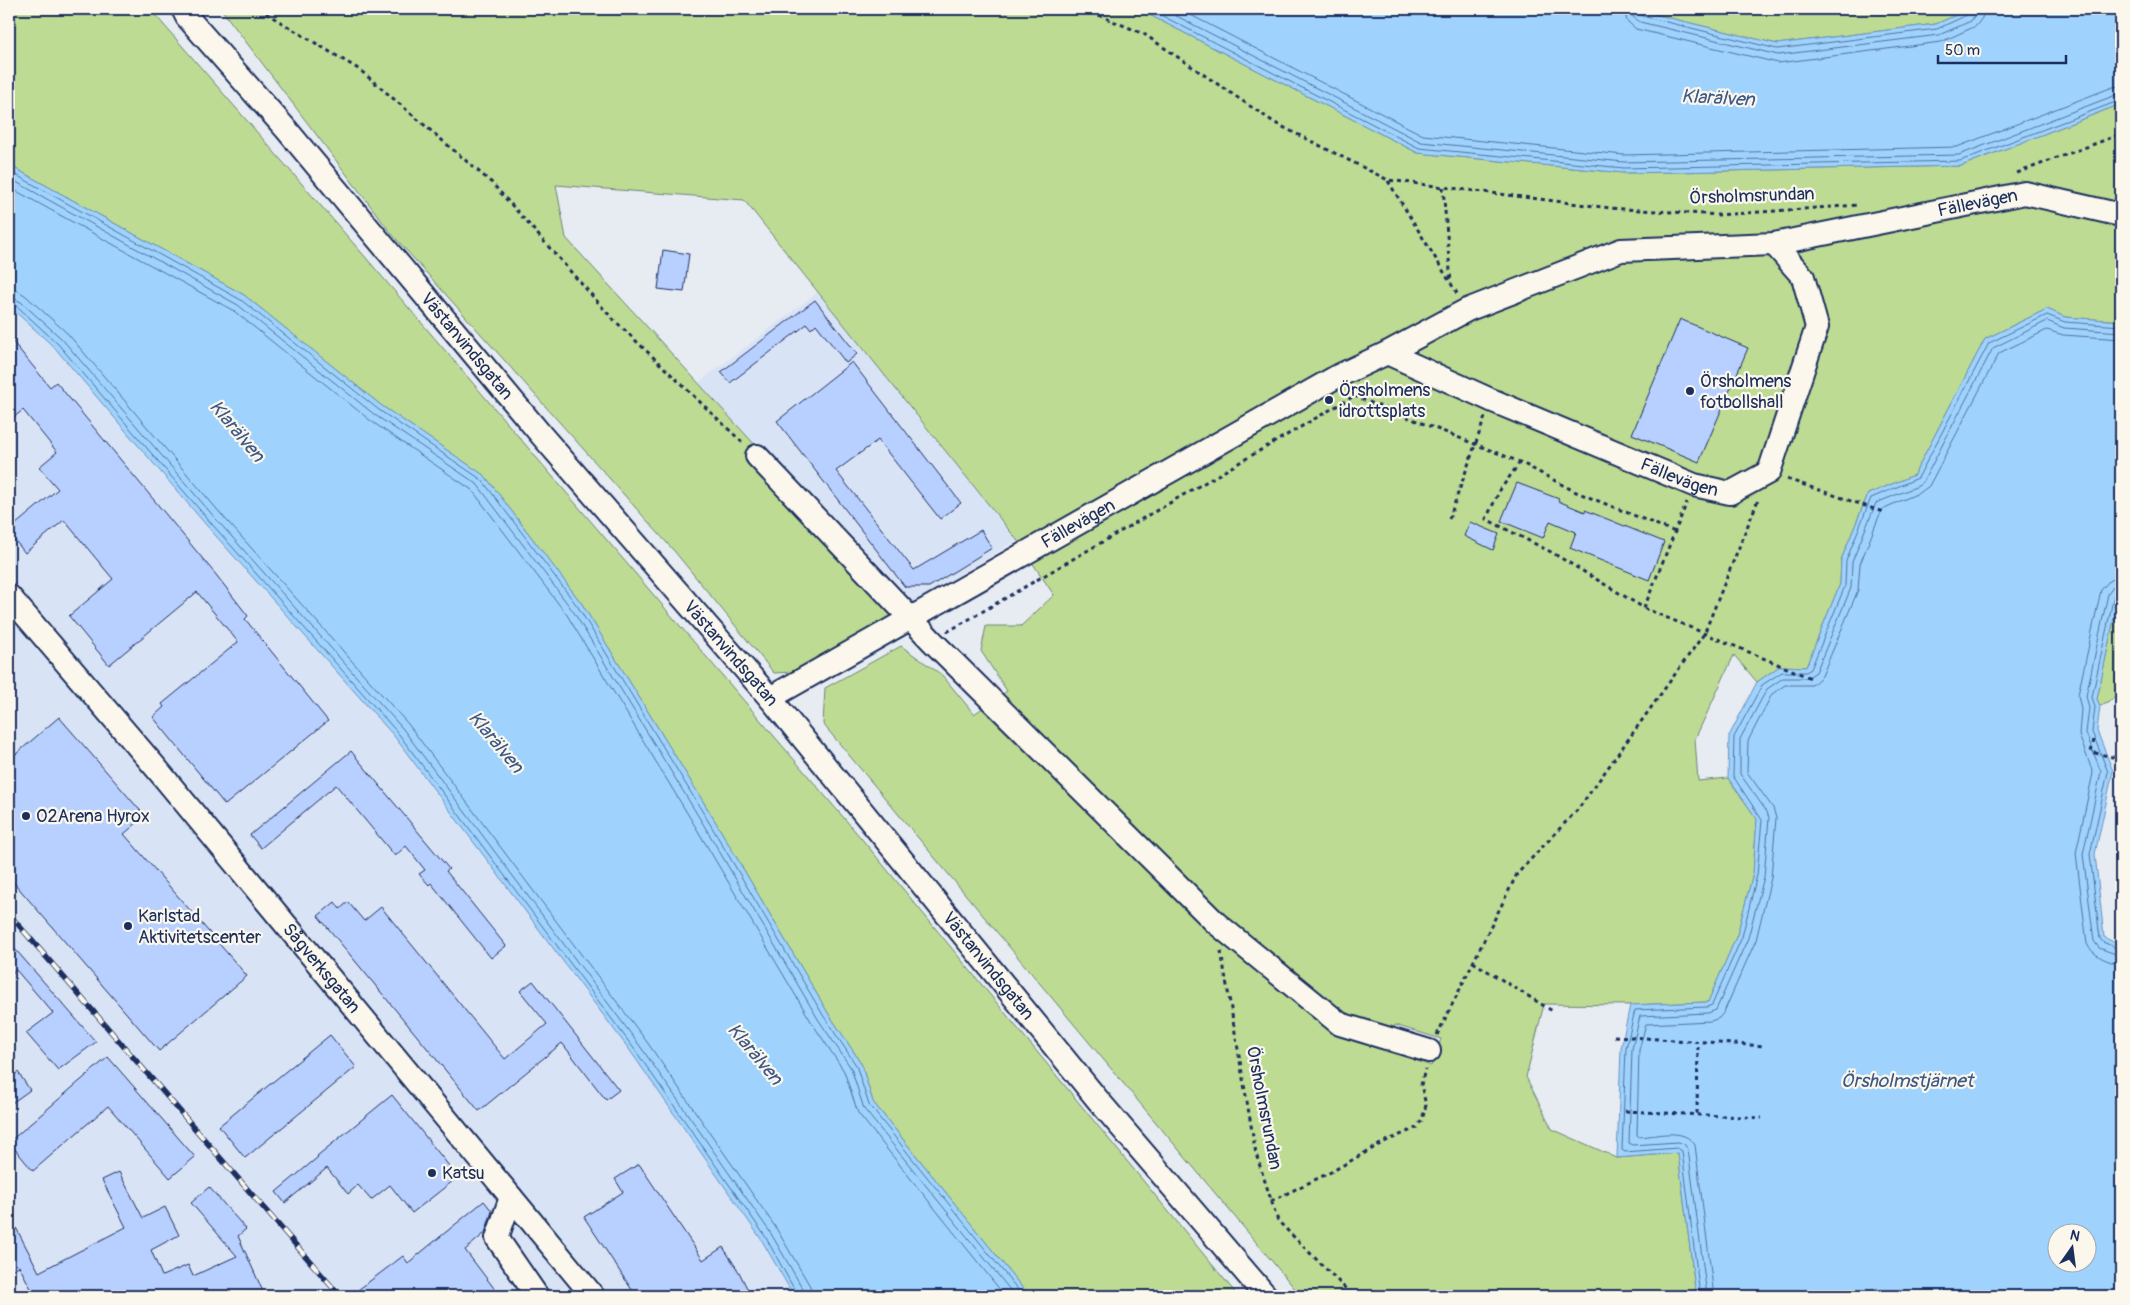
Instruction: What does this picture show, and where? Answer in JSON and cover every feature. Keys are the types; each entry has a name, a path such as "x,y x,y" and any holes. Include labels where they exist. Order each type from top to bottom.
{"street":[{"name":"Västanvindsgatan","path":"182,12 286,129 543,437 770,698 1098,1100 1266,1296"},
{"name":"Fällevägen","path":"770,698 1336,377 1387,353 1467,310 1622,250 1774,244 2025,193 2121,215"},
{"path":"1769,472 1817,327 1803,277 1774,244"},
{"name":"Fällevägen","path":"1387,353 1491,400 1694,485 1730,493 1769,472"},
{"path":"757,456 932,641 1216,923 1340,1024 1429,1051"},
{"name":"Sågverksgatan","path":"9,596 157,769 593,1296"},
{"path":"511,1197 497,1238 537,1296"}],"path":[{"path":"259,9 360,70 492,184 611,317 757,456"},
{"path":"1084,9 1144,34 1275,124 1388,180 1467,310"},
{"path":"2011,174 2121,134"},
{"name":"Örsholmsrundan","path":"1388,180 1610,208 1718,215 1861,205"},
{"path":"1443,187 1452,284"},
{"path":"1336,377 1354,396 1520,462 1576,492 1675,532"},
{"path":"932,641 1354,396"},
{"path":"1449,519 1491,400"},
{"path":"1520,462 1500,490 1486,519 1551,552 1644,608 1813,679"},
{"path":"1769,472 1883,512"},
{"path":"1644,608 1694,485"},
{"path":"1271,1201 1331,1172 1384,1142 1416,1128 1422,1120 1426,1105 1421,1085 1429,1051 1517,874 1579,808 1704,634 1758,499"},
{"path":"2094,740 2091,752 2121,759"},
{"name":"Örsholmsrundan","path":"1216,923 1256,1154 1278,1221 1353,1296"},
{"path":"1473,962 1554,1012"},
{"path":"1614,1036 1765,1046"},
{"path":"1697,1114 1698,1043"},
{"path":"1625,1110 1762,1118"}],"shaded area":[{"path":"818,292 1017,540 904,608 698,383"},
{"path":"9,306 54,347 207,526 394,736 631,1052 761,1239 794,1296 9,1296"}],"green space":[{"path":"9,9 150,9 367,259 861,838 1238,1296 1029,1296 873,1102 861,1063 828,1013 715,821 582,604 485,476 382,406 244,295 9,165"},
{"path":"221,9 1138,9 1418,153 1624,173 1961,166 2121,104 2121,321 2065,317 2047,309 1985,339 1914,475 1868,494 1841,560 1840,584 1806,667 1780,666 1757,682 1734,655 1695,739 1698,781 1728,778 1757,819 1753,874 1737,935 1708,1002 1630,1005 1544,1004 1526,1077 1552,1129 1617,1158 1678,1153 1696,1296 1301,1296 823,724 825,688 901,646 942,675 974,714 1007,691 981,651 986,626 1021,626 1054,595 1017,540 744,200 556,185 566,238 904,608 795,672 774,673 675,552 391,233","holes":["1395,1025 1441,1039 1431,1066 1388,1050"]},
{"path":"1633,9 1970,9 1936,24 1777,44"},
{"path":"2121,585 2121,698 2116,697 2100,706 2097,699"}],"water":[{"name":"Klarälven","path":"1138,9 1633,9 1777,44 1936,24 1970,9 2121,9 2121,104 1961,166 1624,173 1418,153"},
{"name":"Klarälven","path":"9,165 244,295 382,406 485,476 582,604 715,821 828,1013 861,1063 873,1102 1029,1296 794,1296 761,1239 631,1052 394,736 207,526 54,347 9,306"},
{"name":"Örsholmstjärnet","path":"2047,309 2065,317 2121,321 2121,585 2097,699 2100,706 2097,731 2113,771 2095,854 2104,937 2121,946 2121,1296 1696,1296 1678,1153 1617,1158 1621,1048 1630,1005 1708,1002 1737,935 1753,874 1757,819 1728,778 1729,736 1757,682 1780,666 1806,667 1840,584 1841,560 1868,494 1914,475 1985,339"}],"building":[{"path":"663,250 689,254 684,292 658,289"},
{"path":"815,300 857,354 846,363 816,324 811,329 807,324 730,383 721,372"},
{"name":"Örsholmens fotbollshall","path":"1680,319 1748,348 1699,462 1632,434"},
{"path":"9,337 50,387 56,382 217,576 248,616 245,619 328,721 225,805 153,717 164,707 162,704 238,642 197,592 109,665 69,616 113,579 64,520 25,553 9,533 9,530 58,489 39,467 57,452 23,410 9,421"},
{"path":"852,362 961,503 940,519 878,440 836,471 914,570 981,530 992,548 929,587 905,587 777,421"},
{"path":"1517,483 1559,499 1558,501 1585,512 1585,510 1664,542 1649,580 1570,548 1576,532 1550,521 1543,538 1501,521"},
{"path":"1470,522 1499,534 1493,550 1464,536"},
{"name":"Karlstad Aktivitetscenter","path":"59,717 145,816 124,834 247,976 159,1051 9,877 9,760"},
{"path":"351,751 449,869 446,871 506,946 491,958 431,883 429,885 419,874 425,870 406,846 395,856 336,785 261,848 250,835"},
{"path":"335,902 340,909 348,902 364,921 381,907 505,1059 547,1024 520,991 533,981 619,1090 606,1100 562,1043 479,1111 318,916"},
{"path":"9,942 96,1042 58,1070 26,1033 53,1013 16,970 9,975"},
{"path":"330,1035 356,1067 245,1158 219,1126"},
{"path":"108,1057 195,1157 170,1178 108,1106 33,1171 9,1142"},
{"path":"18,1072 30,1090 9,1105 9,1079"},
{"path":"392,1095 458,1177 412,1213 390,1185 371,1200 358,1185 348,1194 327,1168 285,1203 276,1192"},
{"path":"639,1164 703,1260 723,1247 751,1296 636,1296 584,1217 623,1192 615,1179"},
{"path":"119,1172 143,1218 165,1207 179,1235 151,1250 162,1276 188,1265 193,1276 237,1256 191,1203 209,1187 246,1229 238,1236 265,1296 35,1296 19,1266 9,1271 9,1214 39,1272 126,1227 102,1180"},
{"path":"484,1201 492,1211 485,1233 465,1250 500,1296 350,1296 403,1256 408,1263"}],"railway":[{"path":"9,914 340,1296"}],"place":[{"name":"Örsholmens fotbollshall","path":"1690,391"},
{"name":"Örsholmens idrottsplats","path":"1329,400"},
{"name":"O2Arena Hyrox","path":"26,816"},
{"name":"Karlstad Aktivitetscenter","path":"128,926"},
{"name":"Katsu","path":"432,1173"}]}
